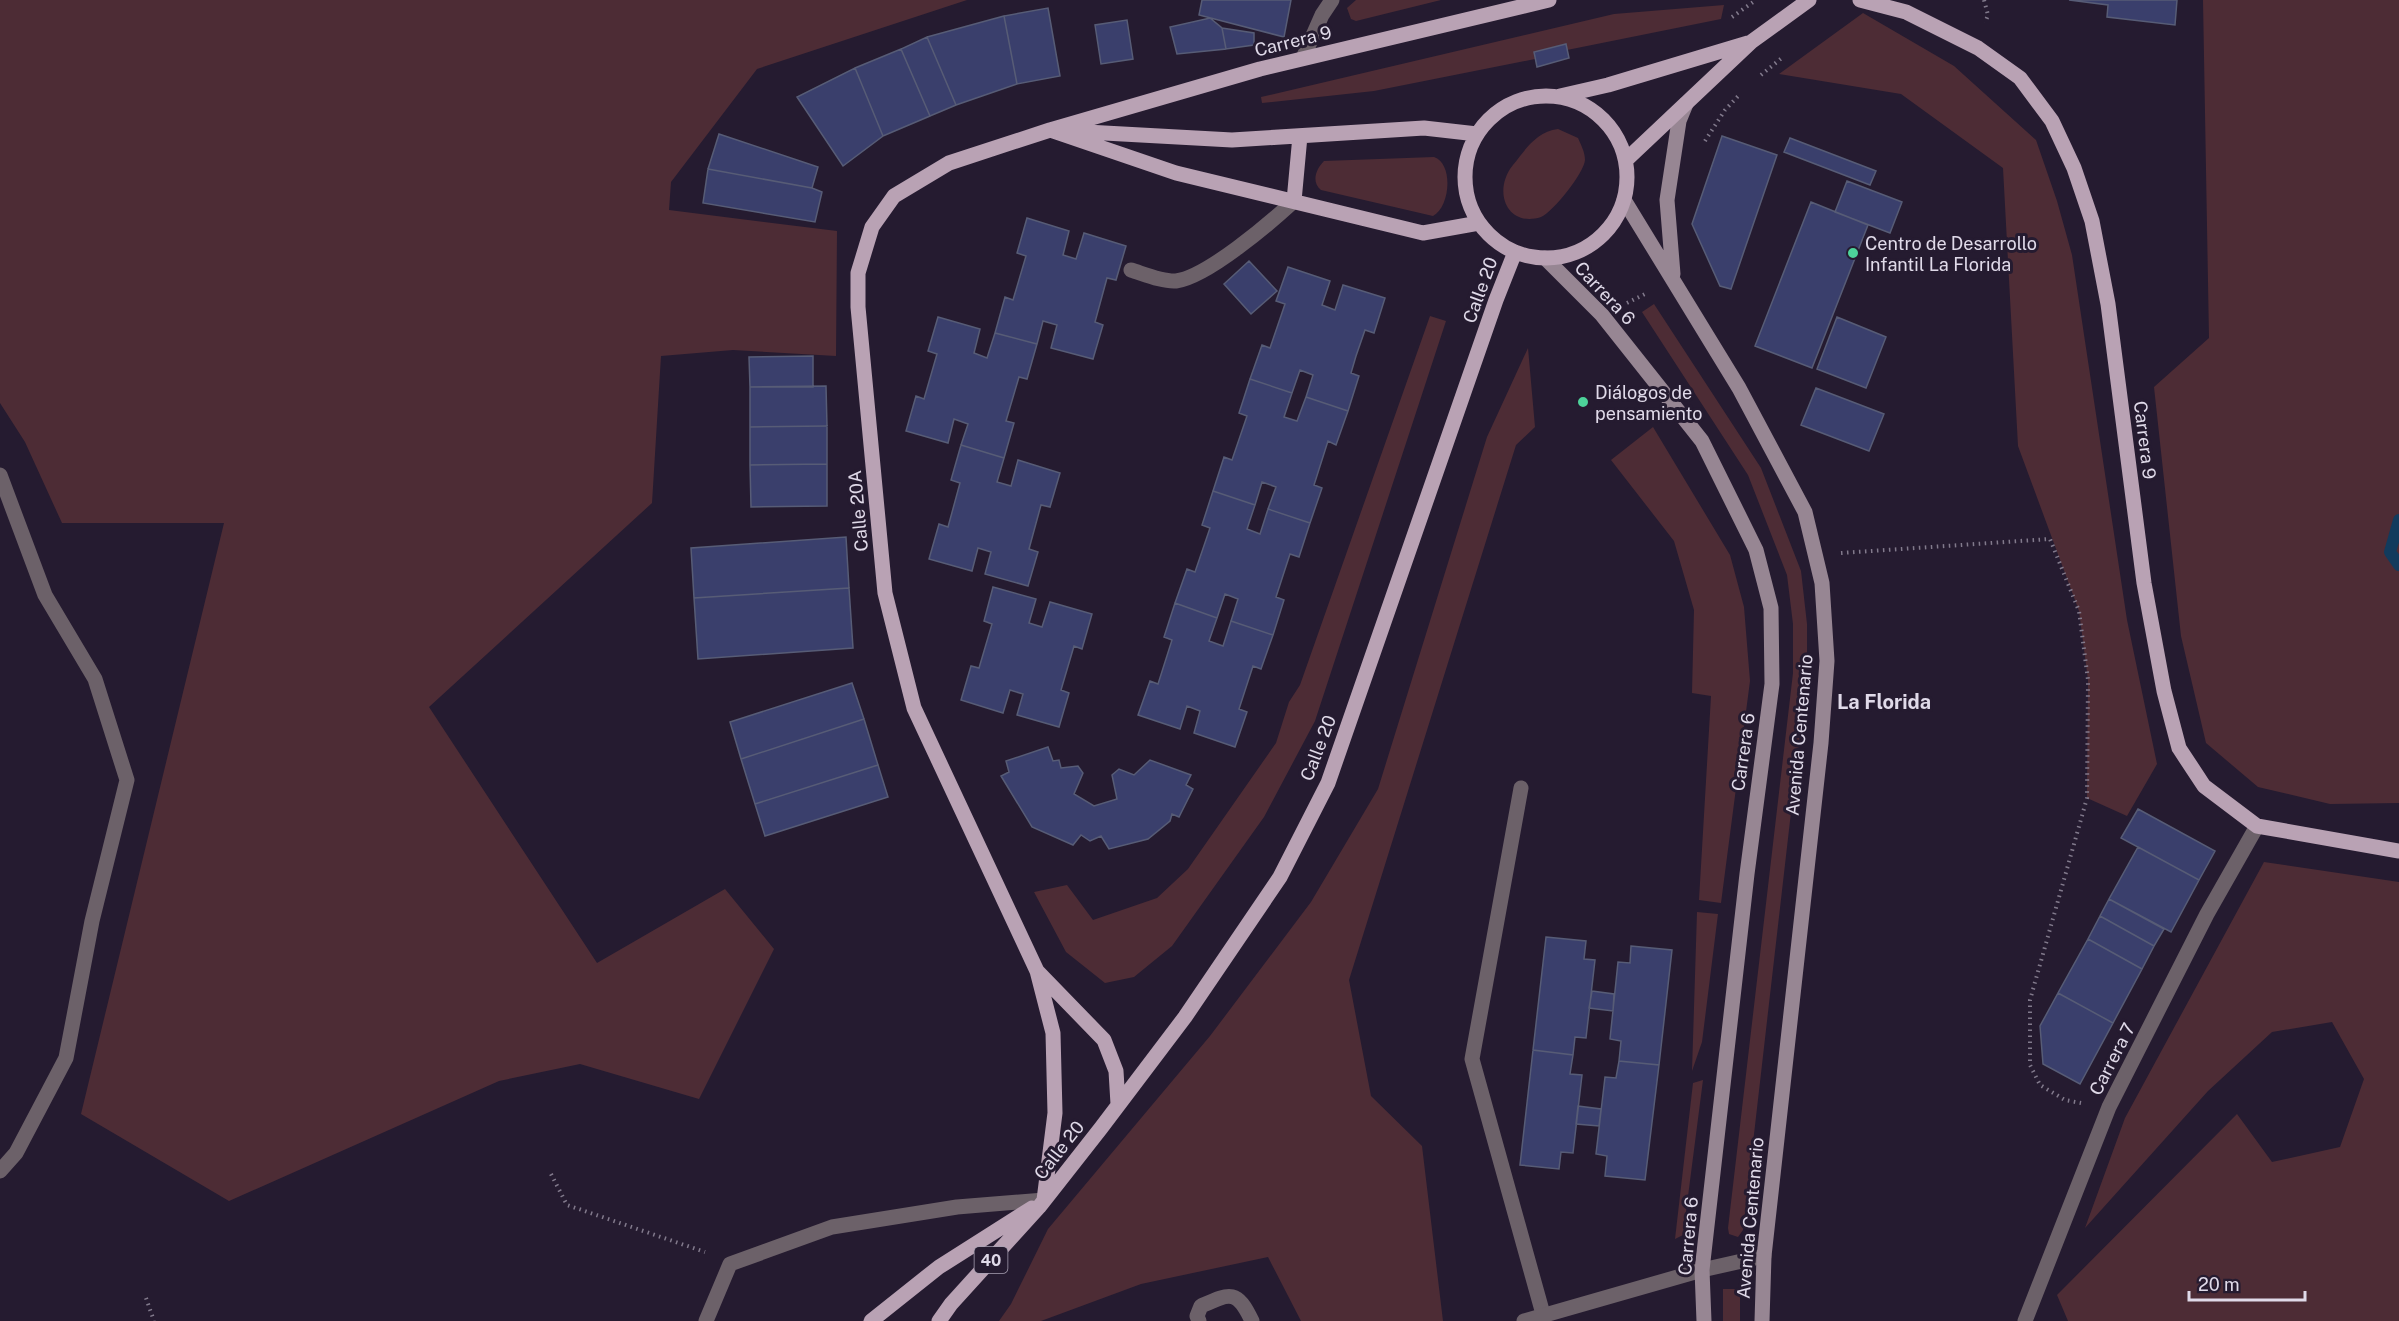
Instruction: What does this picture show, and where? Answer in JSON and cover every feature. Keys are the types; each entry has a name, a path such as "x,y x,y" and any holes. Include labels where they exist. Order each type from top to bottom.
{"main road":[{"name":"Carrera 9","path":"1050,130 1303,58 1549,0"},
{"path":"1626,160 1751,42 1809,0"},
{"name":"Carrera 9","path":"1860,0 1906,12 1978,48 2020,78 2052,121 2074,168 2092,221 2108,304 2144,583 2164,691 2179,748 2204,786 2257,826 2399,851"},
{"path":"1560,96 1590,108 1613,130 1626,160 1624,200 1612,224 1594,243 1571,255 1545,258 1515,252 1495,240 1479,223 1467,194 1466,163 1477,134 1499,110 1528,97 1560,96 1608,85 1751,42"},
{"path":"1674,280 1666,200 1679,121 1686,104"},
{"path":"1050,130 1232,140 1424,128 1477,134"},
{"path":"1050,130 1176,173 1423,233 1479,223"},
{"name":"Calle 20A","path":"1037,970 911,697 885,593 858,307 858,273 872,227 894,196 949,163 1050,130"},
{"path":"1294,201 1300,136"},
{"name":"Avenida Centenario","path":"1624,200 1772,447 1805,512 1822,582 1827,661 1821,743 1764,1256 1762,1321"},
{"name":"Calle 20","path":"1044,1200 1185,1017 1280,877 1328,783 1496,300 1515,252"},
{"name":"Carrera 6","path":"1545,258 1602,315 1702,441 1756,550 1771,608 1772,684 1747,874 1702,1270 1704,1321"},
{"path":"1037,970 1104,1040 1116,1071 1118,1104"},
{"path":"871,1321 939,1267 1044,1200 1055,1113 1056,1077 1053,1032 1037,970"},
{"name":"40","path":"939,1321 951,1304 1044,1200"}],"street":[{"path":"1303,58 1322,15 1332,0"},
{"path":"1131,270 1173,281 1190,277 1214,265 1266,227 1294,201"},
{"path":"0,475 45,595 95,679 127,780 92,921 66,1058 16,1153 0,1172"},
{"path":"1521,788 1472,1059 1543,1314"},
{"name":"Carrera 7","path":"2025,1321 2109,1107 2207,914 2257,826"},
{"path":"706,1321 730,1264 832,1227 957,1207 1044,1200"},
{"path":"1524,1321 1702,1270 1764,1256"},
{"path":"1199,1321 1197,1316 1201,1306 1226,1295 1234,1296 1252,1321"}],"path":[{"path":"1733,17 1756,0"},
{"path":"1814,554 2050,538 2079,611 2088,680 2087,798 2030,1000 2030,1065 2040,1085 2065,1100 2109,1107"},
{"path":"551,1174 567,1204 714,1255 730,1264"},
{"path":"146,1298 154,1321"}],"shaded area":[{"path":"0,0 967,0 757,69 671,182 669,210 837,231 836,356 733,350 661,356 652,503 429,707 597,963 725,889 774,949 699,1099 580,1064 499,1081 229,1201 81,1114 224,523 62,523 25,442 0,403"},
{"path":"1356,0 1441,0 1356,21 1351,19 1347,8"},
{"path":"2203,0 2399,0 2399,803 2330,804 2258,787 2206,743 2181,636 2154,387 2209,338"},
{"path":"1724,5 1721,19 1567,50 1565,44 1534,52 1535,59 1374,91 1262,103 1261,97 1614,14"},
{"path":"1863,13 1954,66 2036,140 2057,201 2072,255 2127,620 2157,764 2127,816 2087,798 2088,680 2079,611 2018,446 2003,168 1901,94 1779,74"},
{"path":"1558,129 1578,138 1584,154 1583,166 1567,192 1546,214 1529,219 1519,217 1506,205 1504,186 1507,175 1532,142"},
{"path":"1434,157 1445,168 1447,186 1443,204 1433,216 1321,190 1315,179 1324,161"},
{"path":"1654,304 1761,468 1801,571 1807,624 1807,673 1743,1230 1738,1237 1729,1234 1728,1228 1793,673 1793,624 1787,575 1748,475 1642,312"},
{"path":"1430,316 1446,321 1315,721 1264,817 1172,946 1134,977 1105,983 1066,952 1034,892 1067,885 1093,920 1157,898 1188,869 1276,743 1289,702 1300,685"},
{"path":"1528,348 1535,427 1516,445 1349,980 1371,1096 1422,1146 1443,1321 1301,1321 1268,1257 1141,1284 1041,1321 999,1321 1011,1304 1048,1229 1210,1036 1311,902 1378,789 1487,437"},
{"path":"1653,427 1730,555 1744,607 1750,681 1721,903 1699,900 1711,696 1692,693 1694,610 1674,541 1611,460"},
{"path":"2264,862 2399,882 2399,1321 2068,1321 2057,1295 2237,1114 2272,1162 2340,1147 2364,1079 2332,1022 2272,1032 2208,1091 2085,1228 2125,1118"},
{"path":"1697,912 1718,914 1702,1042 1692,1071"},
{"path":"1703,1080 1683,1235 1675,1239 1693,1083"},
{"path":"1723,1289 1740,1289 1740,1321 1723,1321"}],"building":[{"path":"1202,0 1291,0 1284,37 1199,15"},
{"path":"2069,0 2177,0 2175,25 2107,17 2108,5"},
{"path":"1048,8 1060,76 1017,84 1004,16"},
{"path":"1004,16 1017,84 956,105 927,37"},
{"path":"1210,18 1222,28 1226,49 1177,54 1170,27"},
{"path":"1127,20 1133,59 1101,64 1095,25"},
{"path":"1222,28 1254,33 1254,45 1226,49"},
{"path":"927,37 956,105 930,116 901,49"},
{"path":"1566,44 1569,58 1537,67 1534,52"},
{"path":"901,49 930,116 883,136 855,68"},
{"path":"855,68 883,136 843,166 797,97"},
{"path":"719,134 818,167 812,188 708,169"},
{"path":"1722,136 1777,155 1731,289 1720,286 1692,224"},
{"path":"1790,138 1876,171 1870,185 1784,152"},
{"path":"708,169 812,188 822,192 815,222 703,203"},
{"path":"1847,181 1902,202 1890,233 1835,212"},
{"path":"1811,202 1868,225 1812,368 1755,346"},
{"path":"1027,218 1069,231 1063,255 1076,259 1084,233 1126,246 1116,280 1107,278 1095,322 1103,325 1093,359 1051,348 1057,325 1043,321 1037,344 995,333 1005,297 1013,300 1026,256 1017,253"},
{"path":"1249,261 1277,291 1251,314 1224,284"},
{"path":"1288,267 1330,281 1322,305 1335,310 1343,285 1385,298 1374,333 1365,330 1356,356 1351,373 1359,376 1348,411 1306,397 1313,375 1300,370 1292,393 1250,379 1262,345 1270,348 1285,304 1276,301"},
{"path":"938,317 980,329 974,353 987,358 995,333 1037,344 1027,379 1019,377 1006,421 1014,423 1004,458 961,445 968,424 954,419 948,443 906,431 916,396 924,399 937,354 928,351"},
{"path":"1837,317 1886,337 1866,388 1817,369"},
{"path":"813,356 813,387 750,387 749,357"},
{"path":"1250,379 1292,393 1284,417 1297,421 1306,397 1348,411 1336,445 1328,441 1314,485 1322,488 1310,523 1268,509 1276,487 1262,482 1255,505 1213,491 1224,457 1232,460 1247,416 1239,413"},
{"path":"826,386 827,426 750,427 750,387"},
{"path":"1816,388 1884,414 1869,451 1801,425"},
{"path":"827,426 827,464 750,465 750,427"},
{"path":"961,445 1004,458 997,482 1011,486 1018,460 1060,473 1050,507 1041,505 1029,549 1038,552 1028,586 985,574 991,552 978,548 972,571 929,559 939,524 948,527 960,483 951,480"},
{"path":"827,464 827,506 751,507 750,465"},
{"path":"1213,491 1255,505 1247,529 1260,534 1268,509 1310,523 1299,557 1290,554 1276,597 1284,600 1273,635 1231,621 1238,599 1225,594 1217,618 1175,603 1187,569 1195,572 1210,528 1202,525"},
{"path":"846,537 849,588 694,598 691,548"},
{"path":"993,587 1036,599 1029,623 1042,627 1050,602 1092,614 1082,649 1074,646 1061,690 1069,693 1059,727 1017,715 1023,694 1010,690 1003,713 961,700 971,666 979,668 992,624 984,621"},
{"path":"849,588 853,648 698,659 694,598"},
{"path":"1175,603 1217,618 1209,641 1223,646 1231,621 1273,635 1261,669 1253,666 1239,709 1247,712 1235,747 1194,733 1200,711 1187,706 1180,729 1138,715 1150,681 1158,684 1172,640 1164,637"},
{"path":"852,683 864,719 741,759 730,722"},
{"path":"864,719 878,765 755,804 741,759"},
{"path":"1048,747 1053,761 1059,760 1061,768 1078,766 1083,773 1074,794 1094,806 1117,799 1112,775 1119,769 1134,775 1150,760 1191,775 1186,785 1193,789 1179,817 1172,814 1170,821 1148,839 1109,849 1101,836 1090,841 1081,835 1073,845 1032,827 1001,776 1009,772 1006,761"},
{"path":"878,765 888,797 765,836 755,804"},
{"path":"2138,809 2215,851 2199,880 2121,838"},
{"path":"2138,847 2199,880 2171,932 2109,899"},
{"path":"2109,899 2164,929 2154,946 2100,916"},
{"path":"2100,916 2154,946 2142,969 2088,939"},
{"path":"1546,937 1586,941 1584,959 1595,960 1586,1038 1575,1037 1573,1055 1533,1050"},
{"path":"2088,939 2142,969 2113,1023 2058,993"},
{"path":"1631,946 1672,950 1659,1065 1619,1061 1621,1041 1610,1039 1618,962 1630,963"},
{"path":"1592,991 1614,994 1613,1011 1589,1008"},
{"path":"2058,993 2113,1023 2080,1084 2043,1064 2040,1026"},
{"path":"1533,1050 1573,1055 1570,1074 1582,1075 1573,1153 1561,1152 1559,1169 1520,1165"},
{"path":"1619,1061 1659,1065 1645,1180 1605,1176 1607,1156 1596,1154 1605,1077 1616,1078"},
{"path":"1578,1106 1601,1109 1599,1126 1576,1124"}],"waterway":[{"path":"2399,520 2390,552 2399,565"}],"place":[{"name":"Centro de Desarrollo Infantil La Florida","path":"1853,253"},
{"name":"Diálogos de pensamiento","path":"1583,402"}],"district":[{"name":"La Florida","path":"1884,702"}]}
